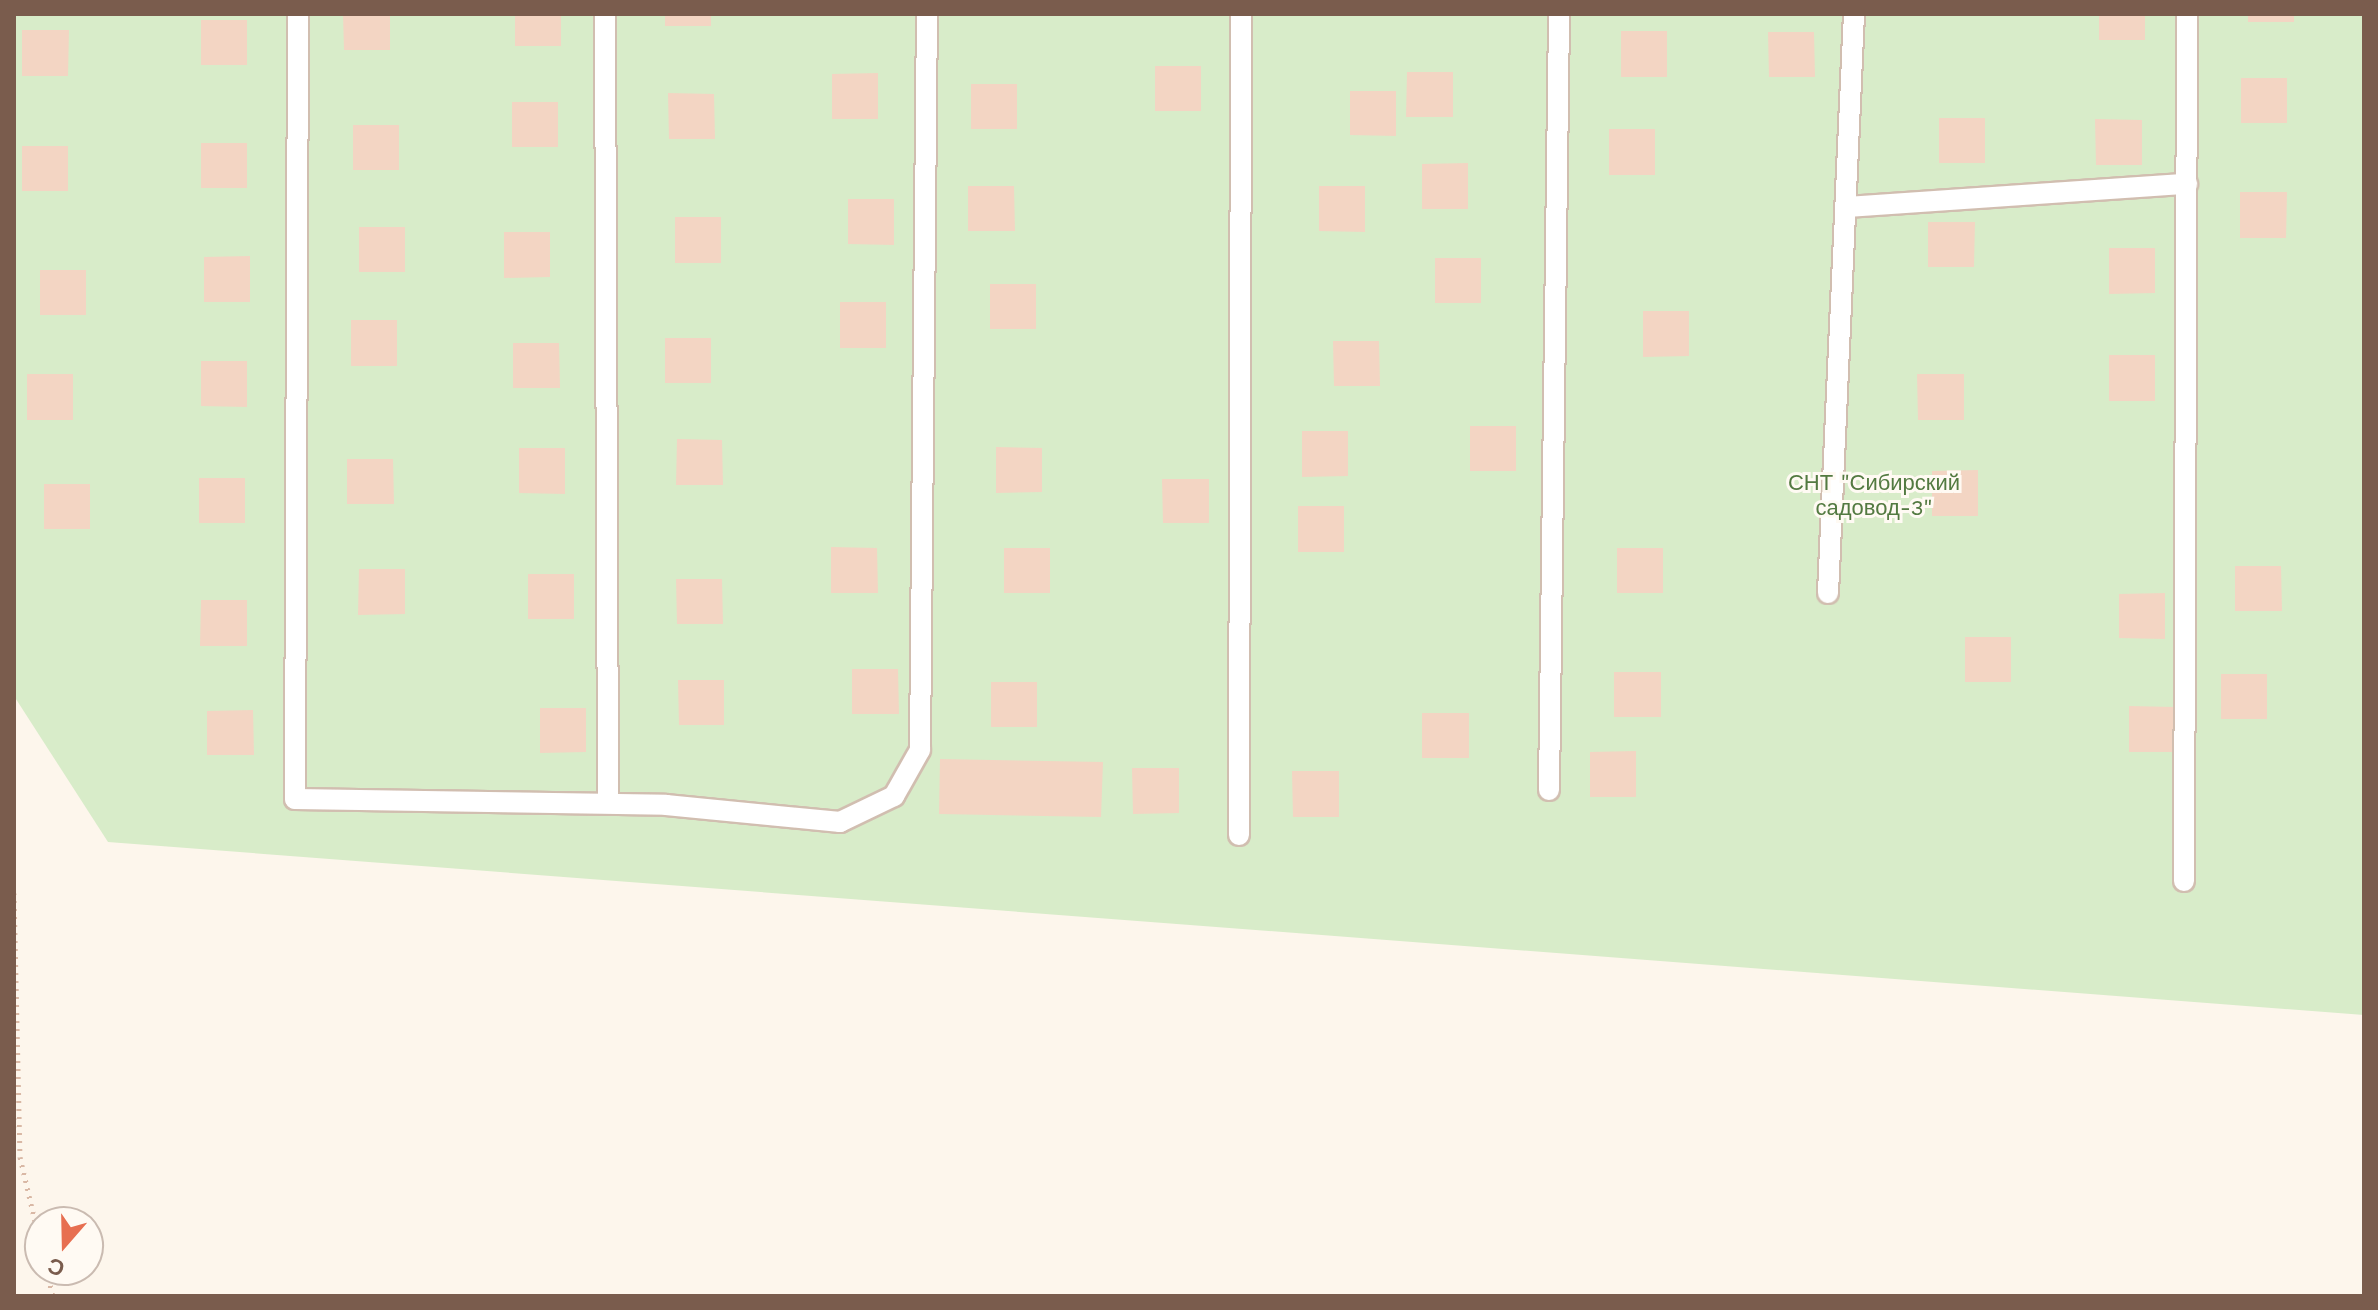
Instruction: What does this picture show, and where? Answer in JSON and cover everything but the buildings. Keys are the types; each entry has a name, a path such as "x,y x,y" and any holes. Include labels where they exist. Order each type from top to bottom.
{"lane":[{"path":"298,14 295,799 608,803 840,822 894,796 920,750 927,14"},
{"path":"605,14 608,803"},
{"path":"1239,835 1241,14"},
{"path":"1549,790 1559,14"},
{"path":"1828,593 1854,14"},
{"path":"2184,881 2187,14"},
{"path":"1846,207 2187,184"}],"path":[{"path":"14,893 20,1157 32,1206"}],"green space":[{"name":"СНТ \"Сибирский садовод-3\"","path":"14,14 2364,14 2364,1015 108,842 14,696"}]}
